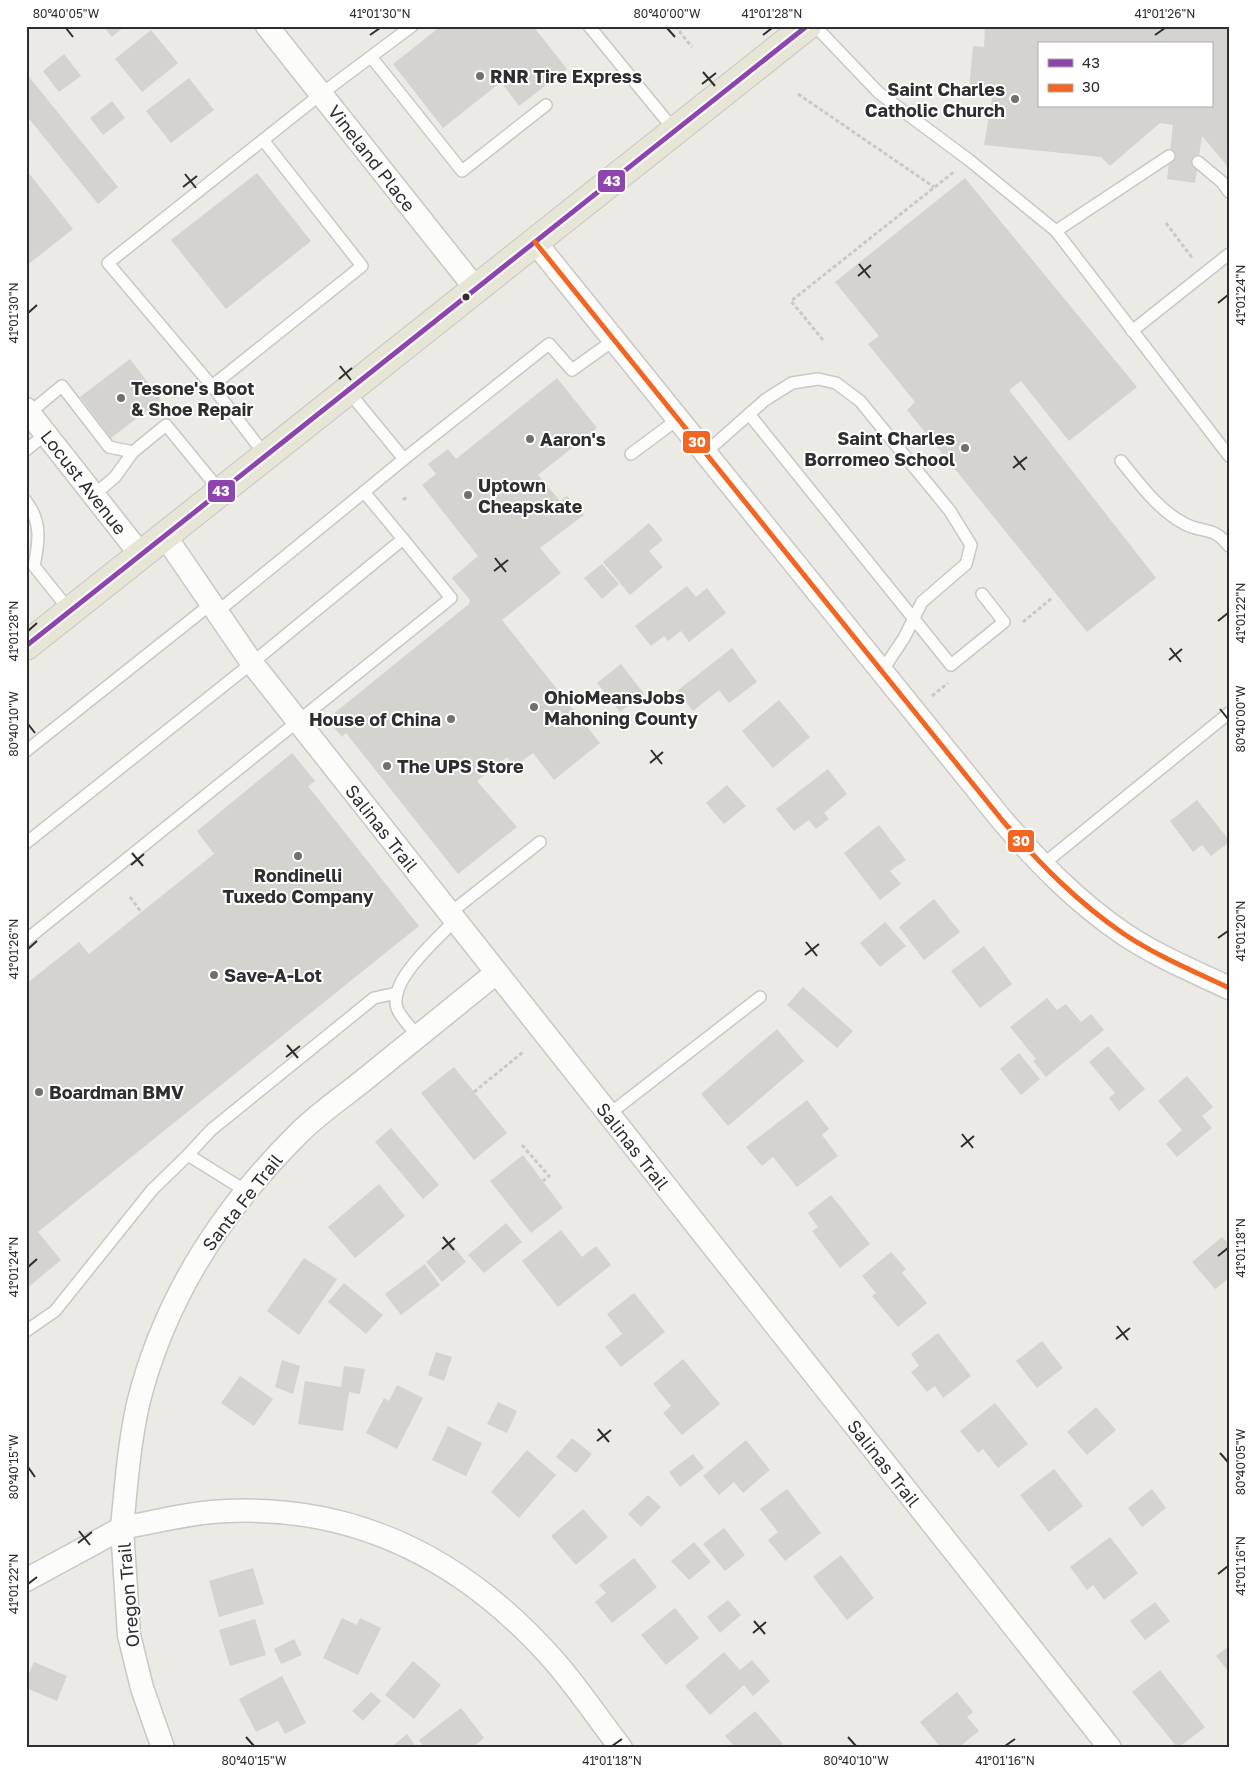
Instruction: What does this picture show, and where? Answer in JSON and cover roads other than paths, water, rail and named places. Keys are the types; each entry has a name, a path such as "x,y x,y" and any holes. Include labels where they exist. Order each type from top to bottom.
{"main road":[{"path":"26,646 807,26"}],"street":[{"name":"Vineland Place","path":"267,26 476,289"},
{"path":"535,242 1041,866 1075,898 1124,934 1168,960 1229,988"},
{"name":"Locust Avenue","path":"28,411 141,555"},
{"name":"Salinas Trail","path":"165,536 252,663 297,721 1110,1748"},
{"name":"Santa Fe Trail","path":"122,1528 131,1441 148,1371 175,1301 216,1230 246,1191 301,1131 496,973"},
{"path":"26,1580 122,1528 224,1510 267,1510 325,1518 362,1528 405,1544 445,1566 487,1596 522,1627 557,1664 621,1748"},
{"name":"Oregon Trail","path":"122,1528 129,1636 142,1688 163,1748"}],"lane":[{"path":"266,456 212,386 108,263 321,94 372,58 412,26"},
{"path":"589,26 675,131"},
{"path":"815,26 879,94 969,160 1056,232 1229,456"},
{"path":"372,58 462,171 546,106"},
{"path":"212,386 362,266 263,140"},
{"path":"1056,232 1169,156"},
{"path":"1198,162 1222,182 1229,192"},
{"path":"1132,331 1229,254"},
{"path":"26,751 364,492 549,344 572,370 614,340"},
{"path":"705,453 765,400 792,383 818,379 836,383 860,401 950,511 970,545 966,564 922,602 882,671"},
{"path":"28,411 62,386 109,448 133,452"},
{"path":"348,390 404,459"},
{"path":"750,414 951,665 1004,622 982,594"},
{"path":"631,454 678,419"},
{"path":"94,495 115,477 133,452 166,424 221,492"},
{"path":"26,450 46,434"},
{"path":"1121,461 1153,500 1185,524 1219,534 1229,546"},
{"path":"26,940 451,598 364,492"},
{"path":"26,501 31,508 40,536 34,566 70,611"},
{"path":"26,842 252,663 403,539"},
{"path":"1041,866 1229,714"},
{"path":"418,1036 397,1008 397,993 404,974 452,917 540,842"},
{"path":"26,1331 55,1311 152,1190 211,1130 374,998 397,993"},
{"path":"608,1115 760,997"},
{"path":"188,1155 246,1191"}],"place":[{"name":"RNR Tire Express","path":"480,76"},
{"name":"Saint Charles Catholic Church","path":"1015,99"},
{"name":"Tesone's Boot & Shoe Repair","path":"121,398"},
{"name":"Aaron's","path":"530,439"},
{"name":"Saint Charles Borromeo School","path":"965,448"},
{"name":"Uptown Cheapskate","path":"468,495"},
{"name":"OhioMeansJobs Mahoning County","path":"534,707"},
{"name":"House of China","path":"451,719"},
{"name":"The UPS Store","path":"387,766"},
{"name":"Rondinelli Tuxedo Company","path":"298,856"},
{"name":"Save-A-Lot","path":"214,975"},
{"name":"Boardman BMV","path":"39,1092"}]}
